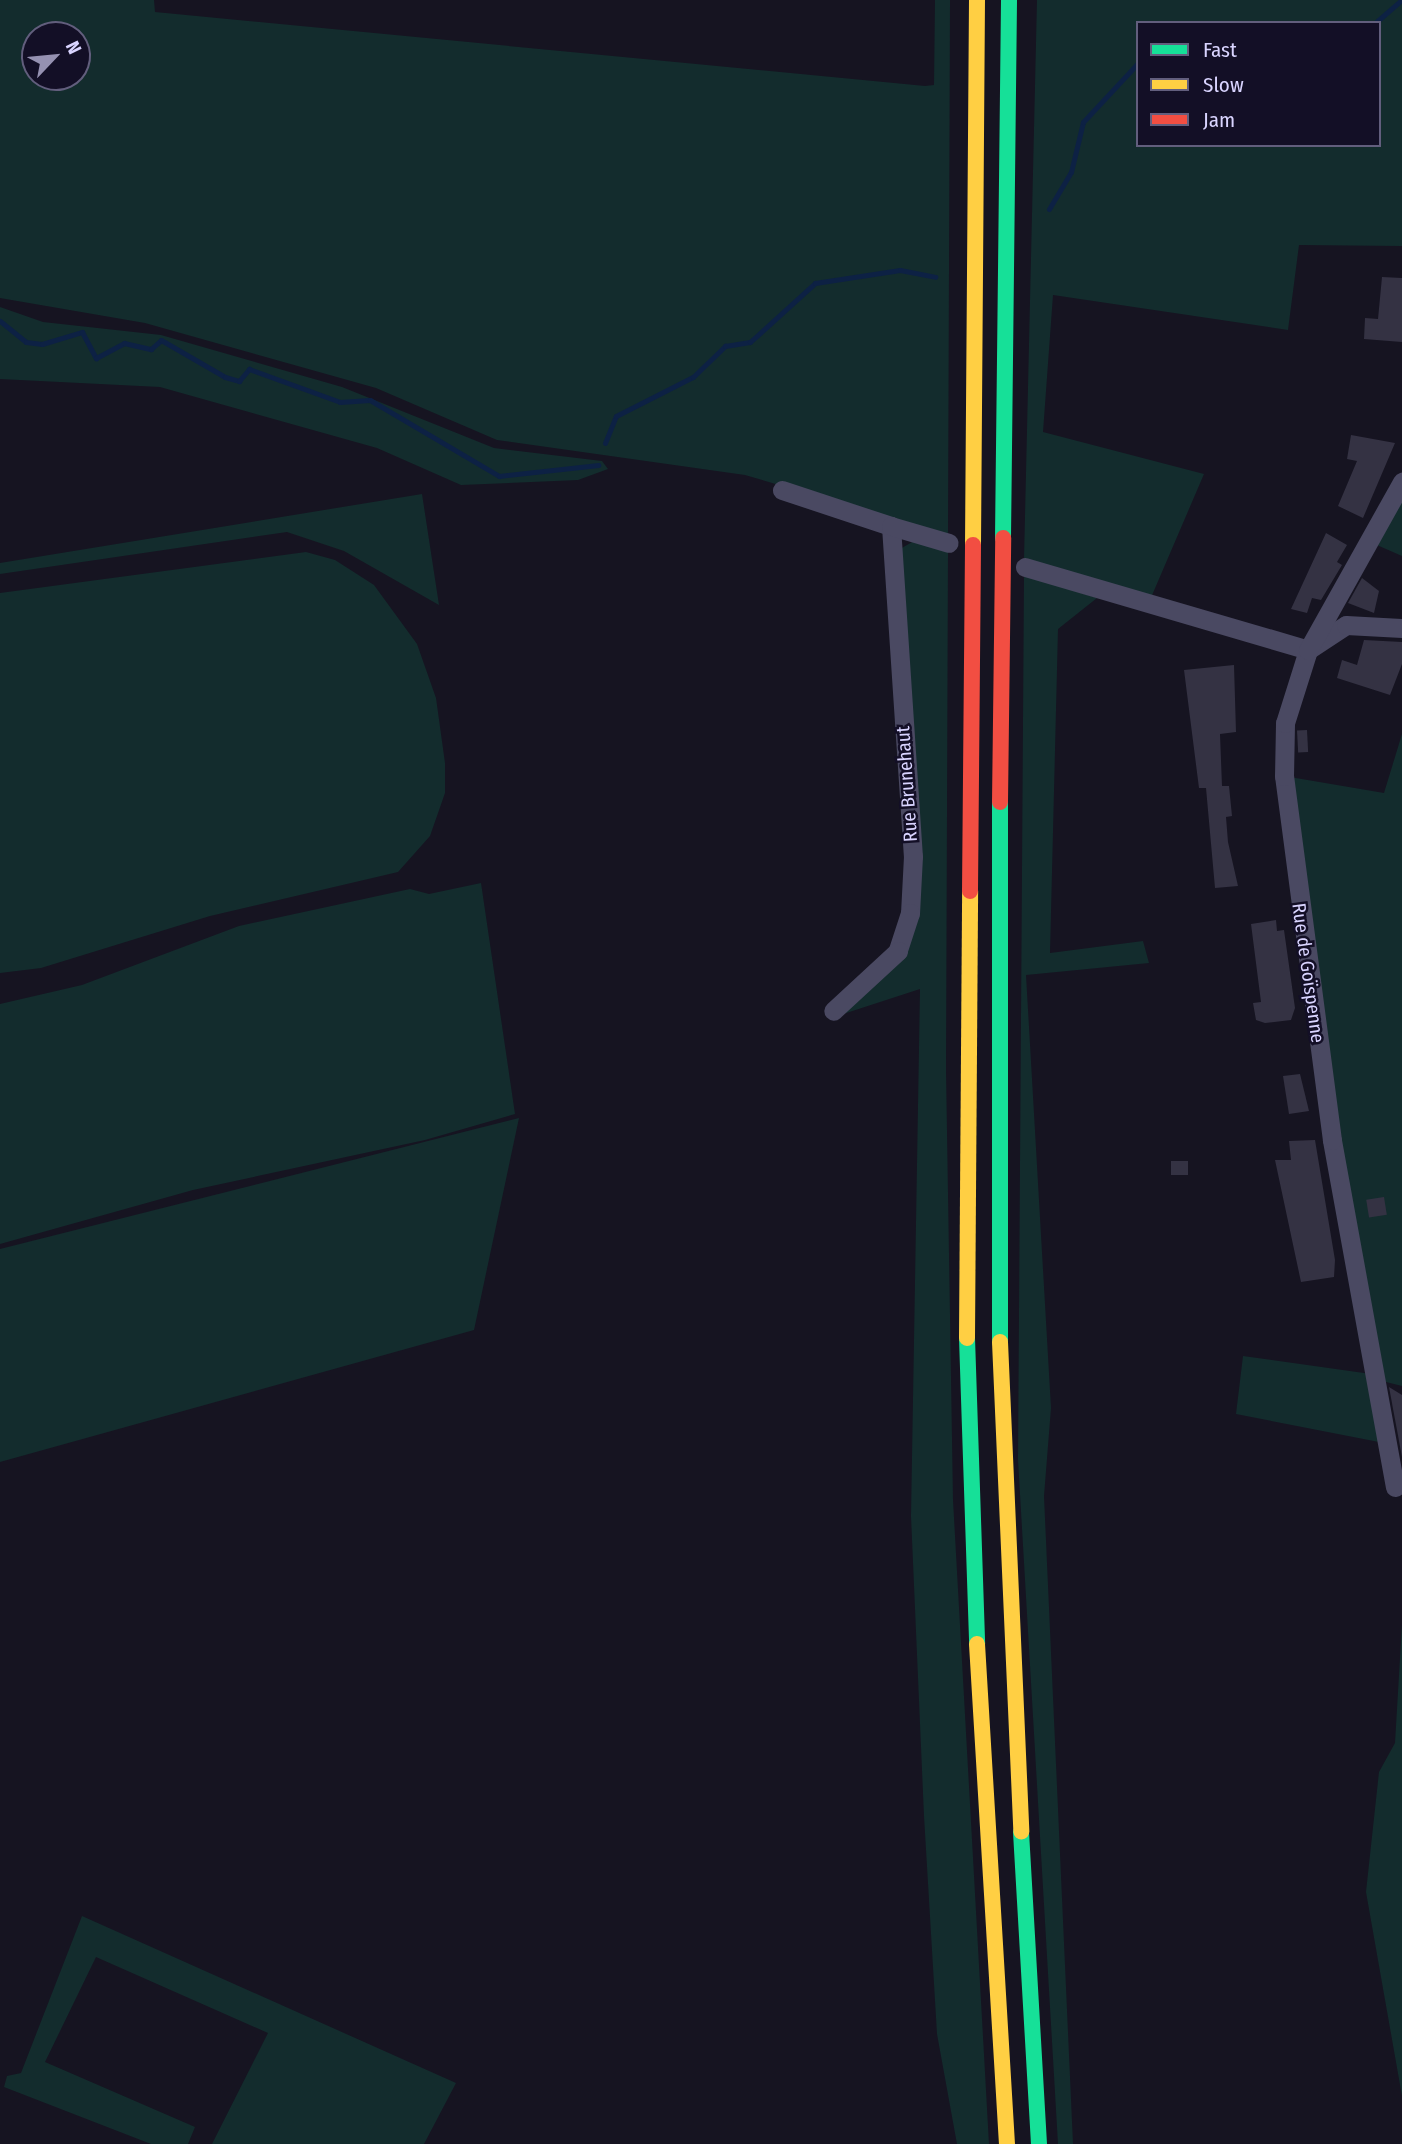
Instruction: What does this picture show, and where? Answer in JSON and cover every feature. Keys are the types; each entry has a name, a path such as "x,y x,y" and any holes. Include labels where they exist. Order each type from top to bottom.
{"highway":[{"path":"977,0 967,1341 979,1719 1007,2144"},
{"path":"1009,0 996,1148 1004,1559 1039,2144"}],"street":[{"name":"Rue de Goïspenne","path":"1395,1487 1332,1140 1295,890 1285,723 1308,650 1402,482"},
{"path":"782,491 949,543"},
{"name":"Rue Brunehaut","path":"833,1011 898,951 910,913 913,856 891,526"},
{"path":"1025,567 1308,650 1346,625 1402,628"}],"green space":[{"path":"0,0 154,0 155,12 925,86 934,85 935,0 950,0 948,535 745,475 497,440 376,388 145,323 0,298"},
{"path":"1037,0 1402,0 1402,246 1299,245 1288,330 1053,295 1043,432 1204,474 1150,600 1024,559"},
{"path":"0,307 43,322 161,335 342,387 494,448 602,461 608,469 578,480 461,485 377,448 160,387 0,379"},
{"path":"1402,482 1402,556 1370,542"},
{"path":"422,494 439,605 344,551 287,532 0,574 0,563"},
{"path":"914,541 948,551 946,1070 953,1500 989,2144 957,2144 937,2034 911,1516 920,989 834,1017 894,967 914,931 900,549"},
{"path":"306,552 335,560 374,585 417,644 436,698 445,763 445,793 430,836 398,872 210,916 41,968 0,973 0,593"},
{"path":"1024,575 1097,598 1058,629 1050,953 1143,941 1149,963 1026,975 1051,1408 1044,1496 1073,2144 1058,2144 1018,1460"},
{"path":"1402,734 1402,1386 1374,1379 1384,1443 1236,1414 1243,1356 1371,1374 1284,776 1384,793"},
{"path":"481,883 515,1114 425,1140 193,1190 0,1244 0,1004 82,985 239,926 410,889 429,894"},
{"path":"519,1118 474,1330 0,1462 0,1249"},
{"path":"1402,1624 1402,2096 1366,1892 1379,1772 1395,1743"},
{"path":"82,1916 456,2083 424,2144 212,2144 268,2033 96,1957 45,2062 195,2127 188,2144 151,2144 4,2087 7,2076 21,2073"}],"building":[{"path":"1382,277 1402,278 1402,342 1364,339 1365,318 1378,319"},
{"path":"1351,435 1395,443 1363,518 1338,506 1357,461 1347,459"},
{"path":"1326,533 1347,545 1337,562 1342,565 1321,600 1312,598 1307,613 1291,609"},
{"path":"1362,578 1379,591 1374,613 1348,603"},
{"path":"1364,640 1402,642 1402,664 1390,695 1337,678 1342,660 1357,665"},
{"path":"1234,665 1236,732 1220,734 1222,786 1229,786 1232,816 1226,817 1228,842 1238,886 1215,888 1206,788 1199,788 1184,670"},
{"path":"1307,730 1308,752 1298,752 1297,731"},
{"path":"1276,920 1277,931 1284,930 1295,1008 1291,1020 1265,1023 1256,1020 1253,1003 1261,1002 1251,924"},
{"path":"1300,1074 1309,1111 1289,1114 1283,1076"},
{"path":"1315,1140 1335,1260 1334,1277 1301,1282 1275,1160 1291,1160 1289,1141"},
{"path":"1171,1161 1188,1161 1188,1175 1171,1175"},
{"path":"1384,1197 1387,1215 1369,1218 1366,1200"},
{"path":"1389,1387 1402,1395 1402,1457"}],"waterway":[{"path":"1377,21 1401,0"},
{"path":"1049,209 1071,172 1083,122 1136,65"},
{"path":"605,443 616,416 693,377 725,346 750,342 815,283 900,270 935,277"},
{"path":"0,321 26,342 42,344 82,332 96,358 124,343 151,349 161,340 225,377 239,381 249,369 340,402 370,400 499,476 598,465"}],"traffic: fast":[{"path":"1003,538 1009,0"},
{"path":"1000,802 1000,1342"},
{"path":"967,1338 977,1644"},
{"path":"1021,1832 1039,2144"}],"traffic: slow":[{"path":"973,545 977,0"},
{"path":"967,1338 970,891"},
{"path":"1000,1342 1021,1832"},
{"path":"977,1644 1007,2144"}],"traffic: jam":[{"path":"1000,802 1003,538"},
{"path":"970,891 973,545"}]}
